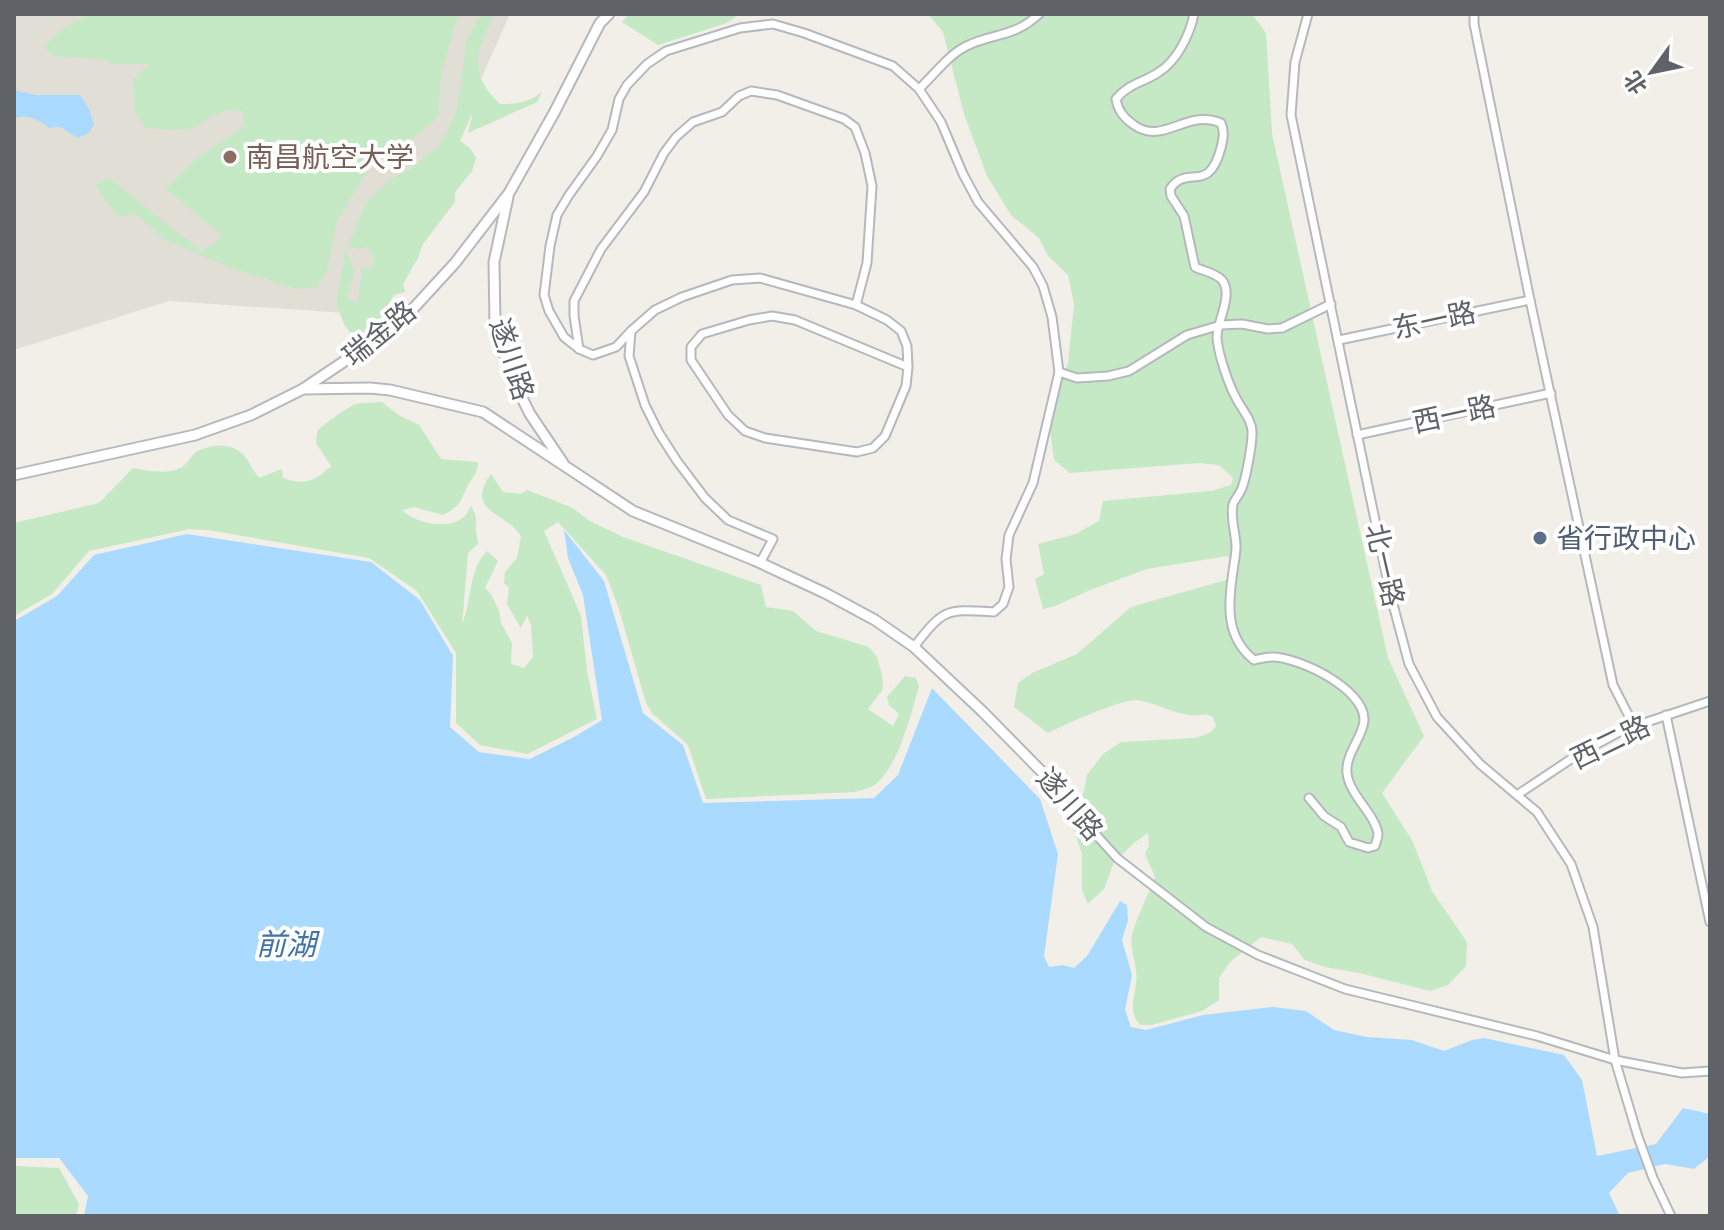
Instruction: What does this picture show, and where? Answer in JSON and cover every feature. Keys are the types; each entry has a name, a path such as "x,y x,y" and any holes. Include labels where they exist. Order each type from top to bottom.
{"street":[{"name":"瑞金路","path":"14,475 195,435 251,415 303,389 363,350 411,311 455,263 509,193 600,23 609,14"},
{"path":"919,89 957,51 972,43 1009,34 1039,14"},
{"path":"1194,14 1192,25 1173,60 1116,99 1118,109 1126,120 1140,130 1154,133 1194,119 1214,119 1224,129 1217,163 1210,172 1203,177 1182,178 1170,189 1188,228 1195,267 1216,275 1227,289 1216,336 1235,397 1249,418 1253,433 1243,486 1233,504 1236,546 1229,619 1237,640 1254,660 1272,657 1315,669 1328,675 1360,704 1364,721 1346,771 1351,788 1378,833 1375,846 1368,848 1349,842 1341,827 1324,816 1309,798"},
{"name":"北一路","path":"1308,14 1295,62 1291,115 1391,597 1409,664 1437,717 1480,764 1537,812 1571,864 1593,927 1615,1060 1638,1137 1671,1216"},
{"path":"1474,14 1530,300 1613,685 1634,726"},
{"path":"908,367 795,320 772,316 702,334 691,347 691,360 728,415 745,431 765,438 857,452 873,448 885,436 906,386 908,367 907,346 901,331 887,320 856,305 760,278 732,280 655,310 616,347 593,355 564,337 544,295 557,215 612,130 619,99 627,85 647,64 666,51 681,46 740,28 773,24 893,66 919,89 941,122 978,202 1033,267 1043,286 1052,317 1059,372 1033,483 1009,535 1006,559 1009,587 1003,604 994,612 957,609 942,615 914,647"},
{"path":"579,349 574,301 601,249 644,192 664,153 693,122 722,112 739,96 751,91 777,95 844,119 855,127 865,153 872,186 867,263 856,305"},
{"name":"遂川路","path":"509,193 494,262 495,324 513,380 530,414 566,467"},
{"name":"东一路","path":"1339,340 1530,300"},
{"path":"1059,372 1077,378 1129,371 1187,335 1221,325 1282,328 1331,304"},
{"path":"631,331 629,356 645,405 659,433 705,498 728,520 773,539 760,563"},
{"name":"遂川路","path":"303,389 390,390 483,412 633,511 760,563 875,620 914,647 983,712 1043,773 1117,858 1206,927 1258,955 1345,989 1537,1036 1615,1060 1682,1073 1710,1071"},
{"name":"西一路","path":"1357,435 1551,393"},
{"name":"西二路","path":"1517,795 1577,755 1634,726 1710,701"},
{"path":"1666,715 1710,922"}],"shaded area":[{"name":"南昌航空大学","path":"14,14 510,14 376,315 169,301 14,350"}],"green space":[{"path":"88,14 461,14 455,23 441,76 438,116 392,153 376,157 337,221 327,271 316,288 296,289 227,266 163,239 137,214 118,217 95,185 108,177 202,252 223,236 166,189 196,159 245,124 243,111 226,110 191,129 146,128 135,112 133,79 150,64 115,64 100,59 51,56 45,45 60,31"},
{"path":"480,14 493,14 482,41 478,62 488,91 500,104 512,104 533,98 542,91 537,102 468,133 473,112 460,141 470,148 476,158 472,171 455,192 455,202 423,244 403,284 405,292 394,295 368,337 350,332 336,303 346,251 353,272 346,294 351,301 358,303 362,271 359,267 370,270 375,259 368,247 357,249 348,246 366,203 391,179 412,168 444,138 456,112 466,42"},
{"path":"629,14 739,14 727,23 658,45 622,22"},
{"path":"928,14 1252,14 1266,33 1272,134 1388,658 1424,736 1382,793 1413,842 1432,891 1467,942 1466,966 1448,985 1430,991 1325,967 1305,960 1292,944 1261,937 1230,962 1219,978 1219,1000 1202,1011 1151,1025 1140,1025 1134,1016 1136,972 1131,941 1155,877 1145,854 1149,846 1148,833 1114,862 1104,889 1088,904 1082,890 1082,854 1074,831 1074,818 1087,775 1103,754 1121,742 1196,738 1211,732 1216,726 1213,717 1180,713 1138,700 1120,703 1048,733 1014,707 1018,683 1032,673 1077,654 1131,607 1226,580 1233,572 1234,562 1227,556 1147,569 1043,609 1035,579 1044,574 1038,544 1076,534 1099,521 1103,501 1211,491 1231,485 1233,478 1219,465 1199,463 1070,473 1054,460 1047,405 1068,364 1074,304 1068,275 1048,256 1039,238 1011,215 987,176 964,114 943,32"},
{"path":"382,402 419,425 441,459 478,462 476,472 457,506 449,512 443,515 414,507 402,510 423,522 449,524 464,517 471,506 476,516 478,544 468,553 462,624 476,567 487,551 498,561 485,588 491,594 512,643 511,664 524,668 533,657 531,625 527,615 521,628 507,604 509,588 504,583 505,572 517,558 521,536 485,504 482,496 491,474 503,492 520,494 527,490 573,508 588,520 623,537 761,585 766,607 793,611 816,631 869,647 877,657 883,689 868,709 893,726 899,714 889,705 887,697 905,676 916,678 919,686 908,724 885,775 872,787 854,792 706,799 688,745 653,714 646,703 606,575 558,522 544,531 581,616 587,671 597,719 527,754 480,745 456,723 456,653 417,591 369,558 190,529 89,551 52,594 14,616 14,523 99,503 133,468 171,471 184,466 195,453 212,446 231,447 242,453 259,478 282,469 283,478 309,481 331,466 316,443 318,430 353,405"},
{"path":"14,1166 59,1168 79,1204 76,1216 14,1216"}],"water":[{"path":"14,90 37,95 80,95 94,124 89,133 78,138 60,127 49,128 32,118 14,119"},
{"name":"前湖","path":"564,530 604,581 643,713 683,745 703,803 874,798 898,775 932,688 1040,799 1058,854 1044,956 1049,967 1062,965 1074,968 1087,956 1120,901 1127,905 1128,920 1122,940 1132,975 1125,1010 1131,1027 1146,1030 1203,1015 1273,1007 1306,1011 1334,1030 1367,1037 1412,1040 1444,1051 1484,1038 1564,1055 1582,1080 1597,1156 1656,1144 1683,1108 1710,1114 1710,1156 1694,1169 1665,1164 1628,1173 1609,1193 1620,1216 84,1216 88,1196 59,1158 14,1158 14,621 57,596 94,555 187,534 371,562 420,600 453,656 450,727 479,752 530,759 602,720 583,595 568,558"}],"place":[{"name":"南昌航空大学","path":"230,157"},
{"name":"省行政中心","path":"1540,538"}]}
